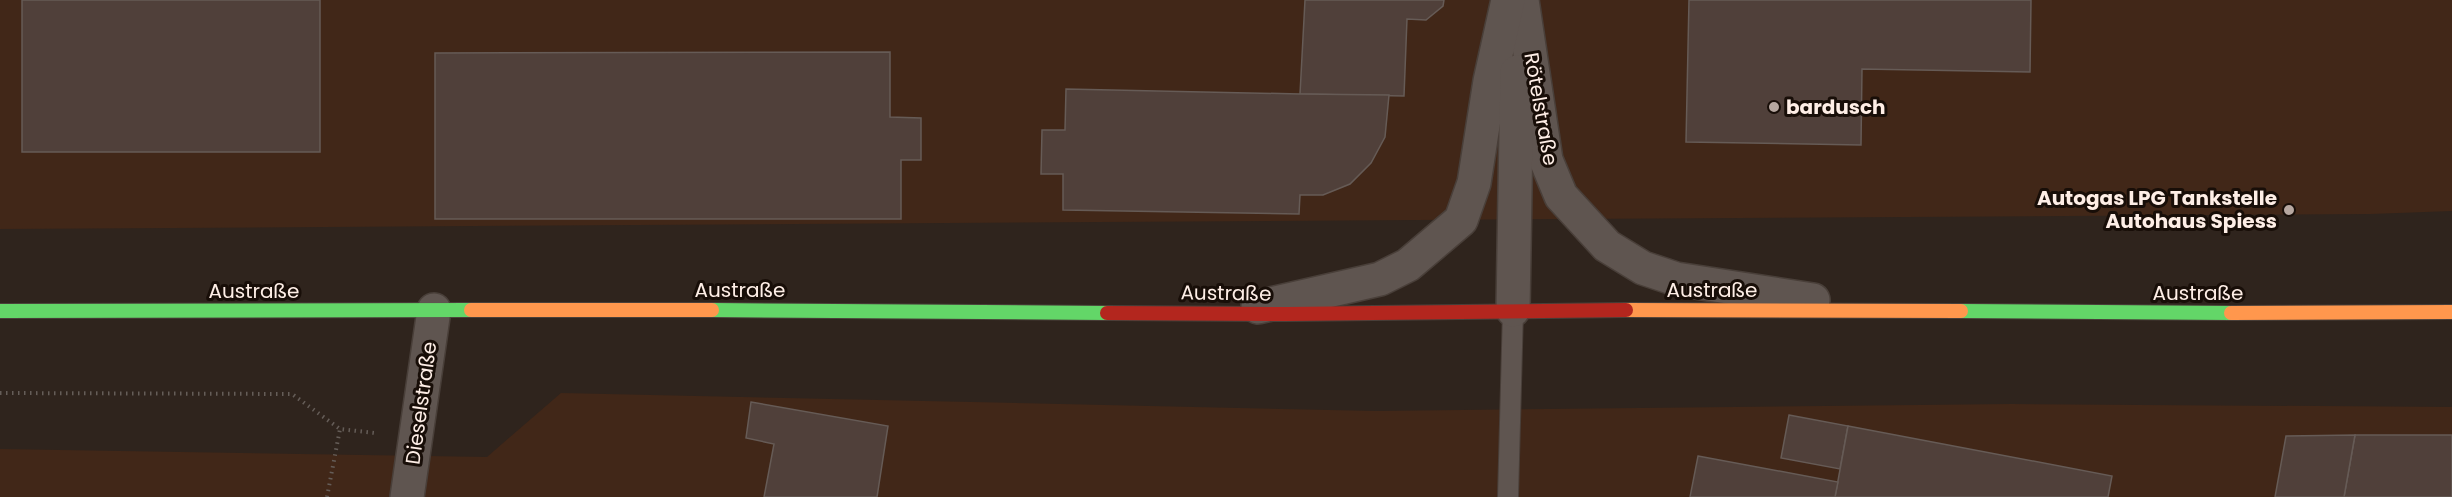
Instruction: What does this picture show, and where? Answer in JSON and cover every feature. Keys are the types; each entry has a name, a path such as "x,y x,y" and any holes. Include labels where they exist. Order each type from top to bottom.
{"main road":[{"name":"Austraße","path":"0,311 1234,313 1874,309 2076,313 2452,312"}],"street":[{"name":"Rötelstraße","path":"1234,313 1380,279 1408,265 1461,220 1474,183 1490,81 1508,0"},
{"name":"Rötelstraße","path":"1520,0 1546,160 1561,196 1607,246 1643,268 1676,279 1874,309"},
{"name":"Rötelstraße","path":"1513,310 1520,0"},
{"name":"Dieselstraße","path":"407,497 434,310"}],"lane":[{"path":"1508,497 1513,310"}],"path":[{"path":"0,393 292,394 340,429 416,438"},
{"path":"327,497 340,429"}],"shaded area":[{"path":"0,0 2452,0 2452,211 2371,214 0,229"},
{"path":"561,393 1376,411 2012,404 2452,407 2452,497 0,497 0,449 487,457"}],"building":[{"path":"22,0 320,0 320,152 22,152"},
{"path":"1305,0 1444,0 1443,6 1426,20 1407,19 1404,96 1300,94"},
{"name":"bardusch","path":"1689,0 2031,0 2030,72 1862,69 1861,145 1686,142"},
{"path":"890,52 890,117 921,118 921,160 901,160 901,219 435,219 435,53"},
{"path":"1066,89 1389,95 1385,137 1371,163 1350,184 1323,195 1300,195 1299,214 1063,210 1063,174 1041,174 1042,130 1065,130"},
{"path":"751,402 888,426 877,497 764,497 774,444 746,438"},
{"path":"1789,415 1848,426 1840,469 1781,458"},
{"path":"1848,426 2112,476 2108,497 1835,497"},
{"path":"2355,435 2452,435 2452,497 2344,497"},
{"path":"2355,435 2344,497 2275,497 2286,436"},
{"path":"1698,456 1838,482 1835,497 1690,497"}],"traffic: fast":[{"path":"0,311 471,310"},
{"path":"712,310 1107,313"},
{"path":"1961,311 2231,313"}],"traffic: slow":[{"path":"471,310 712,310"},
{"path":"1626,310 1961,311"},
{"path":"2231,313 2452,312"}],"traffic: jam":[{"path":"1107,313 1287,314 1626,310"}],"place":[{"name":"bardusch","path":"1774,107"},
{"name":"Autogas LPG Tankstelle Autohaus Spiess","path":"2289,210"}]}
